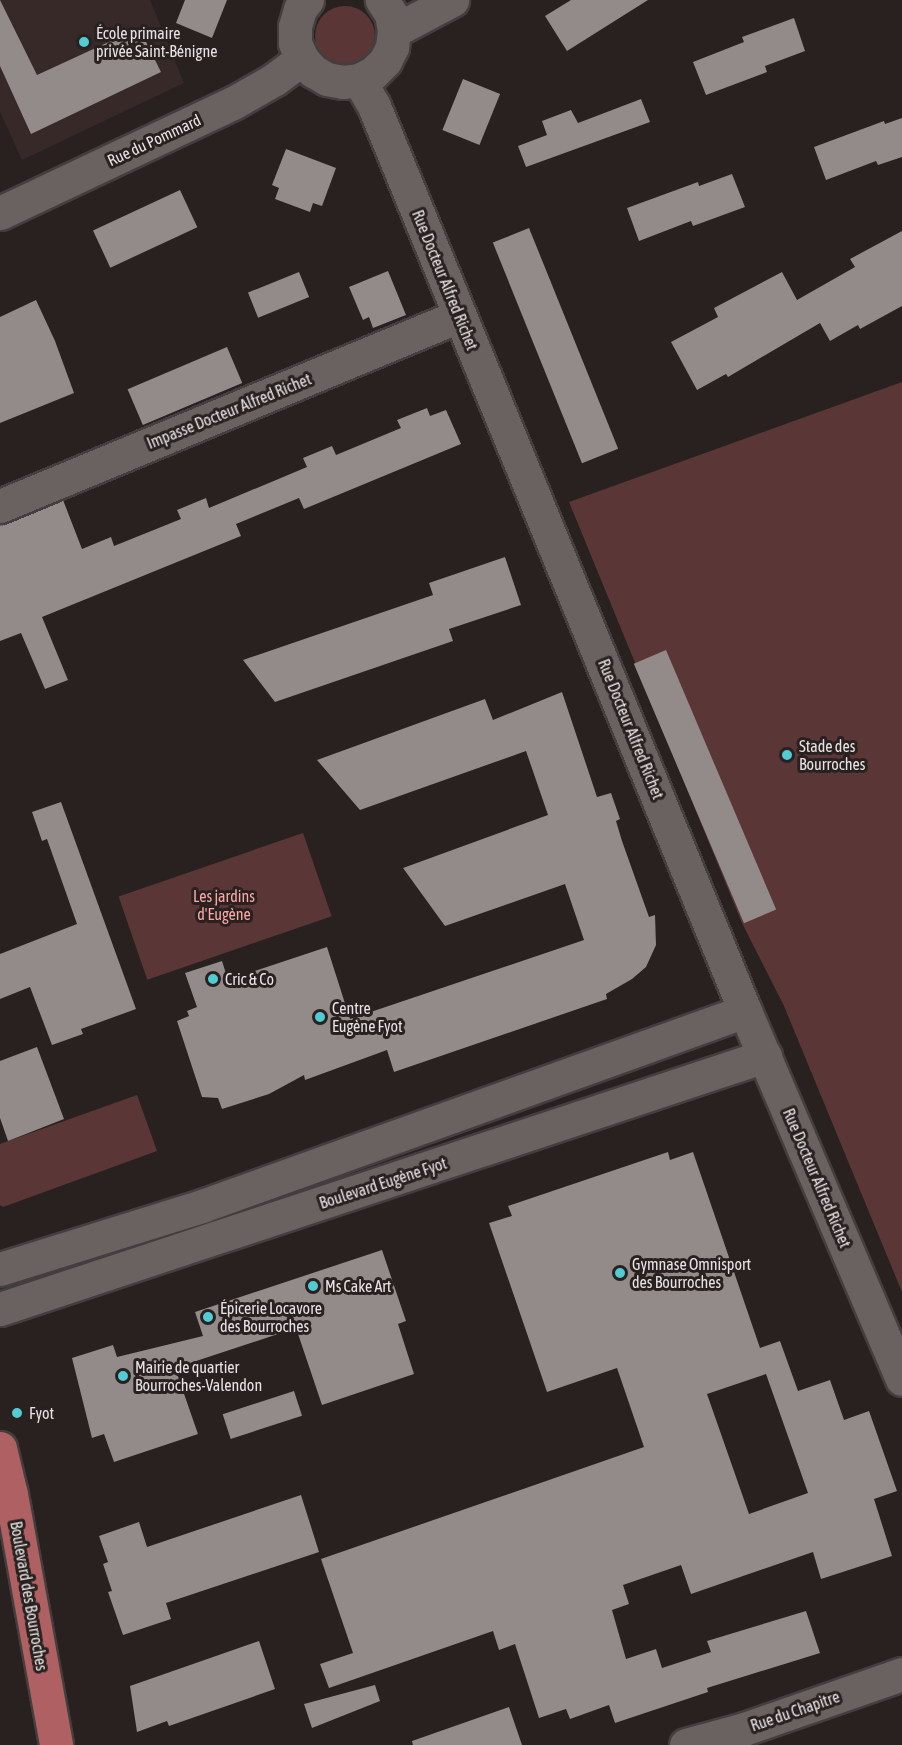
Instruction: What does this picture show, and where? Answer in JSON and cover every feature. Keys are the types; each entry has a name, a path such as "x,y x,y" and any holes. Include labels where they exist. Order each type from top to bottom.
{"main road":[{"name":"Boulevard des Bourroches","path":"0,1448 11,1494 56,1745"}],"street":[{"path":"307,0 300,9 295,26 296,43 302,59 313,71 327,79 343,82 359,80 373,73 385,62 392,46 394,31 391,14 382,0"},
{"path":"394,31 452,0"},
{"name":"Rue du Pommard","path":"0,213 233,103 275,79 302,59"},
{"name":"Rue Docteur Alfred Richet","path":"359,80 374,106 746,1011 902,1379"},
{"name":"Impasse Docteur Alfred Richet","path":"0,506 459,316"},
{"path":"0,1269 202,1206 746,1011"},
{"name":"Boulevard Eugène Fyot","path":"0,1309 765,1056"},
{"name":"Rue du Chapitre","path":"686,1745 744,1729 902,1674"}],"shaded area":[{"name":"École primaire privée Saint-Bénigne","path":"0,0 150,0 184,83 22,160 0,112"}],"green space":[{"path":"345,6 357,8 370,19 375,36 373,48 362,61 345,66 333,64 320,53 315,36 317,24 328,11"},
{"name":"Stade des Bourroches","path":"902,382 902,1292 784,1006 742,923 569,502"},
{"name":"Les jardins d'Eugène","path":"303,833 332,916 147,980 119,896"},
{"path":"137,1095 157,1151 3,1207 0,1205 0,1144"}],"building":[{"path":"0,0 37,75 139,28 161,72 31,134 0,66"},
{"path":"185,0 227,0 212,38 176,23"},
{"path":"571,0 648,0 567,51 545,16"},
{"path":"794,18 805,51 765,66 767,72 706,95 693,62 744,42 742,37"},
{"path":"463,79 500,94 479,145 442,130"},
{"path":"641,99 650,122 526,167 518,146 547,135 542,121 571,110 578,123"},
{"path":"902,118 902,157 878,165 876,161 826,180 814,147 884,121 885,124"},
{"path":"286,149 336,168 322,206 313,203 310,212 275,199 279,188 272,185"},
{"path":"732,174 745,207 693,226 691,221 639,241 627,208 698,182 699,186"},
{"path":"180,190 197,227 110,268 93,231"},
{"path":"529,228 618,449 582,463 493,243"},
{"path":"902,231 902,306 860,329 858,325 830,341 820,323 728,377 726,374 697,390 671,342 718,317 714,308 782,272 797,300 855,267 850,259"},
{"path":"388,271 406,315 373,328 369,317 363,320 349,287"},
{"path":"299,272 309,297 258,318 248,293"},
{"path":"36,300 55,341 74,393 0,423 0,317"},
{"path":"227,347 242,383 143,425 128,389"},
{"path":"427,408 430,416 446,410 461,444 304,509 299,498 236,524 241,536 42,617 68,680 45,689 21,633 0,641 0,524 63,500 82,549 111,537 114,546 181,519 177,510 206,498 209,508 307,467 303,458 332,446 336,455 401,428 397,420"},
{"path":"505,557 521,605 449,629 453,641 275,702 243,660 433,595 429,583"},
{"path":"666,650 776,910 744,923 634,664"},
{"path":"562,692 597,797 611,793 620,819 616,821 622,841 649,917 655,915 656,945 646,967 632,979 606,994 607,999 394,1072 387,1050 305,1080 304,1075 269,1094 222,1109 218,1098 202,1097 177,1021 189,1016 187,1011 197,1007 185,973 222,961 228,980 327,947 350,1019 584,940 565,884 445,926 403,868 548,815 526,751 360,810 317,760 485,699 493,720"},
{"path":"61,802 136,1009 81,1029 83,1034 52,1045 30,987 0,999 0,954 77,924 47,839 42,841 32,812"},
{"path":"37,1047 64,1119 8,1141 0,1118 0,1061"},
{"path":"668,1152 670,1160 693,1152 760,1348 780,1341 798,1391 830,1380 844,1420 869,1411 897,1491 874,1499 892,1556 821,1579 813,1552 691,1594 681,1565 623,1585 629,1604 612,1610 626,1659 656,1649 662,1668 711,1652 707,1641 806,1611 820,1653 707,1688 708,1692 615,1723 609,1705 570,1719 566,1709 539,1718 515,1644 499,1650 493,1631 329,1688 320,1664 353,1653 321,1559 644,1447 617,1368 547,1392 489,1223 512,1216 508,1206","holes":["766,1374 808,1493 749,1514 707,1394"]},
{"path":"382,1250 406,1321 398,1324 414,1374 322,1405 296,1328 175,1368 198,1434 114,1462 104,1434 92,1438 72,1358 113,1345 117,1357 203,1336 195,1312"},
{"path":"294,1391 302,1416 231,1439 223,1414"},
{"path":"301,1495 319,1552 166,1603 171,1619 123,1635 108,1592 112,1591 103,1564 108,1562 99,1536 139,1522 147,1547"},
{"path":"259,1641 275,1689 169,1726 167,1721 137,1732 130,1686"},
{"path":"375,1685 380,1701 312,1728 304,1704"},
{"path":"509,1707 522,1745 413,1745 412,1741"}],"place":[{"name":"École primaire privée Saint-Bénigne","path":"84,42"},
{"name":"Stade des Bourroches","path":"787,755"},
{"name":"Cric & Co","path":"213,979"},
{"name":"Centre Eugène Fyot","path":"320,1017"},
{"name":"Gymnase Omnisport des Bourroches","path":"620,1273"},
{"name":"Ms Cake Art","path":"313,1286"},
{"name":"Épicerie Locavore des Bourroches","path":"208,1317"},
{"name":"Mairie de quartier Bourroches-Valendon","path":"123,1376"},
{"name":"Fyot","path":"17,1413"}]}
